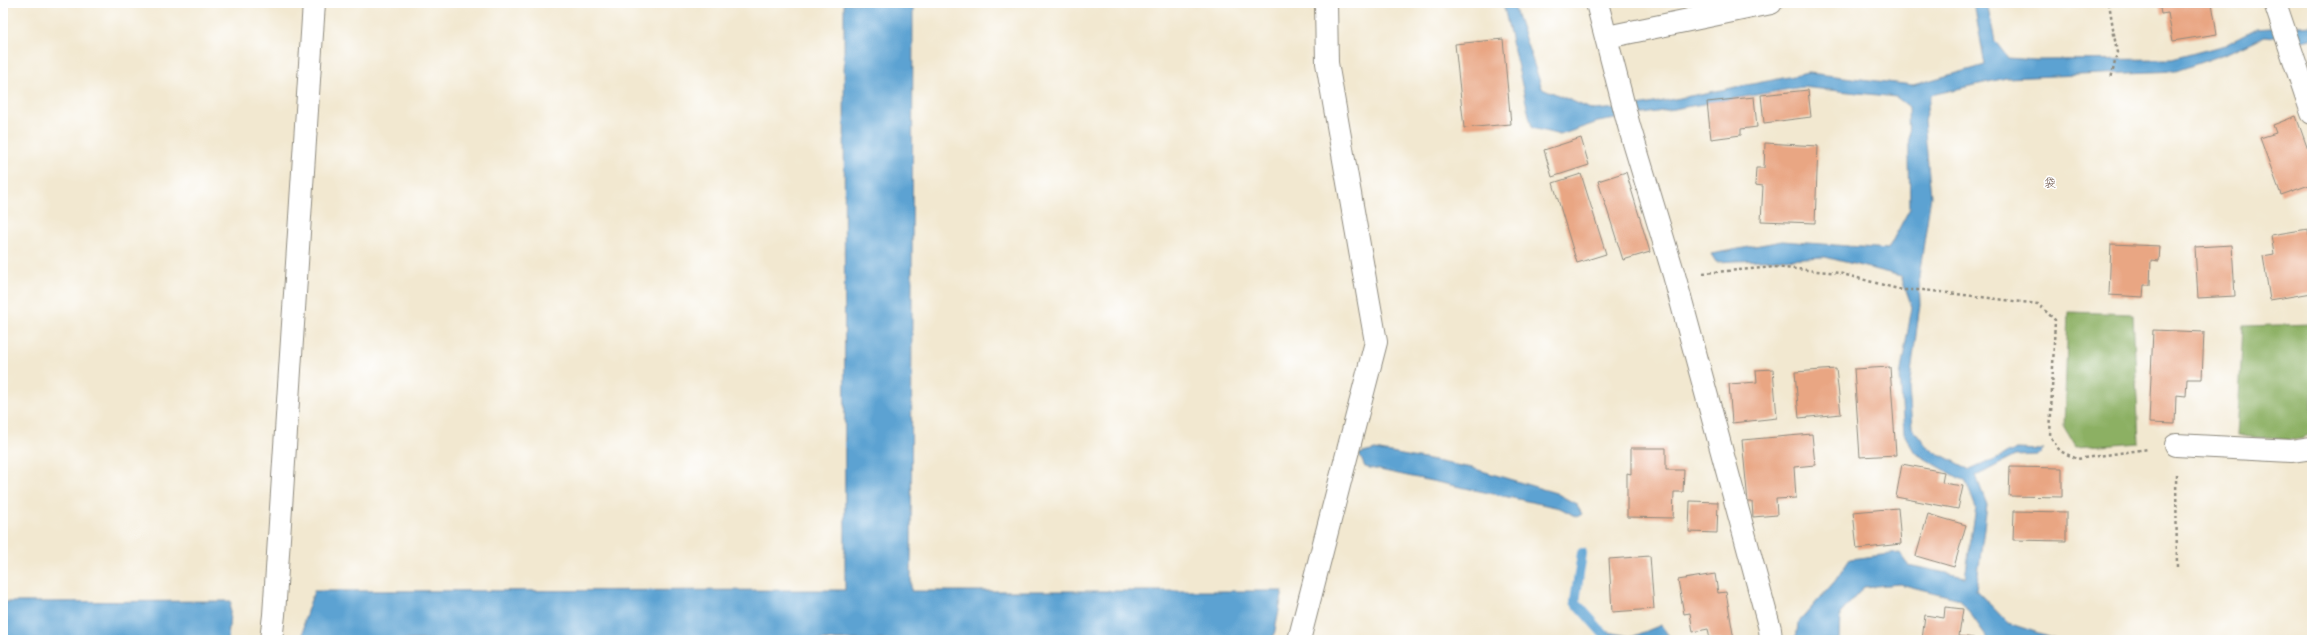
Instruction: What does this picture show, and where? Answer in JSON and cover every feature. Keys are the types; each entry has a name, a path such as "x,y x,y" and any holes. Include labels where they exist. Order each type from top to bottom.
{"street":[{"path":"271,640 274,615 314,3"},
{"path":"1299,640 1376,342 1327,63 1326,3"},
{"path":"1597,3 1629,126 1674,275 1746,538 1771,640"},
{"path":"1607,37 1771,3"},
{"path":"2281,23 2312,113"},
{"path":"2176,445 2291,450 2312,448"}],"path":[{"path":"2109,3 2116,53 2111,79"},
{"path":"1674,275 1774,267 1839,273 1902,290 1924,290 2038,304 2055,320 2050,436 2060,451 2077,459 2176,445 2177,570"}],"green space":[{"path":"2068,312 2133,314 2139,442 2076,447 2064,427"},
{"path":"2312,324 2312,434 2295,440 2237,436 2243,326"}],"water":[{"path":"844,3 913,3 911,591 1283,591 1273,640 303,640 304,620 314,591 845,590"},
{"path":"1503,3 1513,3 1542,88 1593,110 1633,107 1809,73 1913,85 1985,65 1974,3 1987,3 1995,41 2008,58 2035,60 2172,59 2225,45 2256,29 2312,25 2312,38 2303,40 2265,36 2228,53 2176,71 2006,78 1931,95 1924,121 1931,196 1919,276 1920,304 1909,389 1912,427 1928,448 1970,470 2017,449 2043,450 2038,455 2015,456 1976,476 1987,505 1976,590 2008,623 2060,640 1989,640 1960,599 1900,584 1864,587 1840,614 1839,640 1796,640 1798,623 1835,581 1850,559 1899,553 1908,565 1965,577 1976,508 1966,482 1915,453 1904,434 1900,376 1912,307 1901,276 1825,257 1716,262 1711,254 1782,241 1888,249 1910,208 1908,106 1896,97 1802,87 1598,122 1560,135 1532,128"},
{"path":"1375,450 1472,468 1556,493 1576,504 1582,514 1577,517 1560,508 1365,467 1359,454"},
{"path":"231,601 228,640 3,640 3,602"},
{"path":"1661,625 1672,640 1602,640 1600,630 1632,637"}],"building":[{"path":"2159,3 2212,3 2217,34 2173,41 2168,13 2161,14"},
{"path":"1503,39 1511,124 1464,128 1455,44"},
{"path":"1808,90 1811,117 1764,123 1761,95"},
{"path":"1754,97 1757,127 1741,129 1741,135 1711,139 1707,102"},
{"path":"2296,116 2312,161 2312,184 2281,195 2260,138 2276,133 2273,125"},
{"path":"1581,138 1589,165 1552,177 1544,150"},
{"path":"1765,143 1818,146 1815,223 1761,221 1763,186 1755,185 1756,168 1764,168"},
{"path":"1626,172 1650,252 1623,260 1598,181"},
{"path":"1581,174 1606,254 1577,263 1553,183"},
{"path":"2308,229 2312,251 2312,293 2270,300 2263,256 2274,254 2271,235"},
{"path":"2111,244 2160,246 2159,261 2151,260 2150,285 2144,285 2143,297 2109,295"},
{"path":"2232,245 2235,296 2198,298 2195,247"},
{"path":"2153,330 2204,332 2202,379 2187,379 2186,396 2176,395 2175,424 2149,423"},
{"path":"1890,367 1896,455 1860,457 1854,369"},
{"path":"1773,369 1777,418 1732,423 1729,384 1757,382 1756,370"},
{"path":"1836,369 1841,414 1799,418 1795,372"},
{"path":"1812,434 1815,465 1794,467 1796,498 1776,499 1777,515 1753,517 1752,502 1748,502 1742,440"},
{"path":"1631,448 1666,448 1666,470 1684,470 1683,492 1674,492 1673,518 1627,517 1627,473 1631,474"},
{"path":"1902,464 1944,472 1942,483 1963,486 1958,509 1896,497"},
{"path":"2010,467 2062,468 2062,497 2009,496"},
{"path":"1690,501 1718,502 1717,533 1689,532"},
{"path":"1898,508 1901,544 1857,549 1853,512"},
{"path":"2014,511 2066,512 2066,541 2013,540"},
{"path":"1928,514 1966,525 1954,567 1916,556"},
{"path":"1650,556 1654,609 1612,612 1609,559"},
{"path":"1715,574 1718,593 1726,592 1734,640 1710,640 1708,629 1693,632 1690,613 1684,614 1678,580"},
{"path":"1945,607 1963,609 1959,636 1974,638 1974,640 1922,640 1925,615 1944,618"}],"waterway":[{"path":"1582,553 1575,602 1609,640"}],"district":[{"name":"袋","path":"2050,183"}]}
